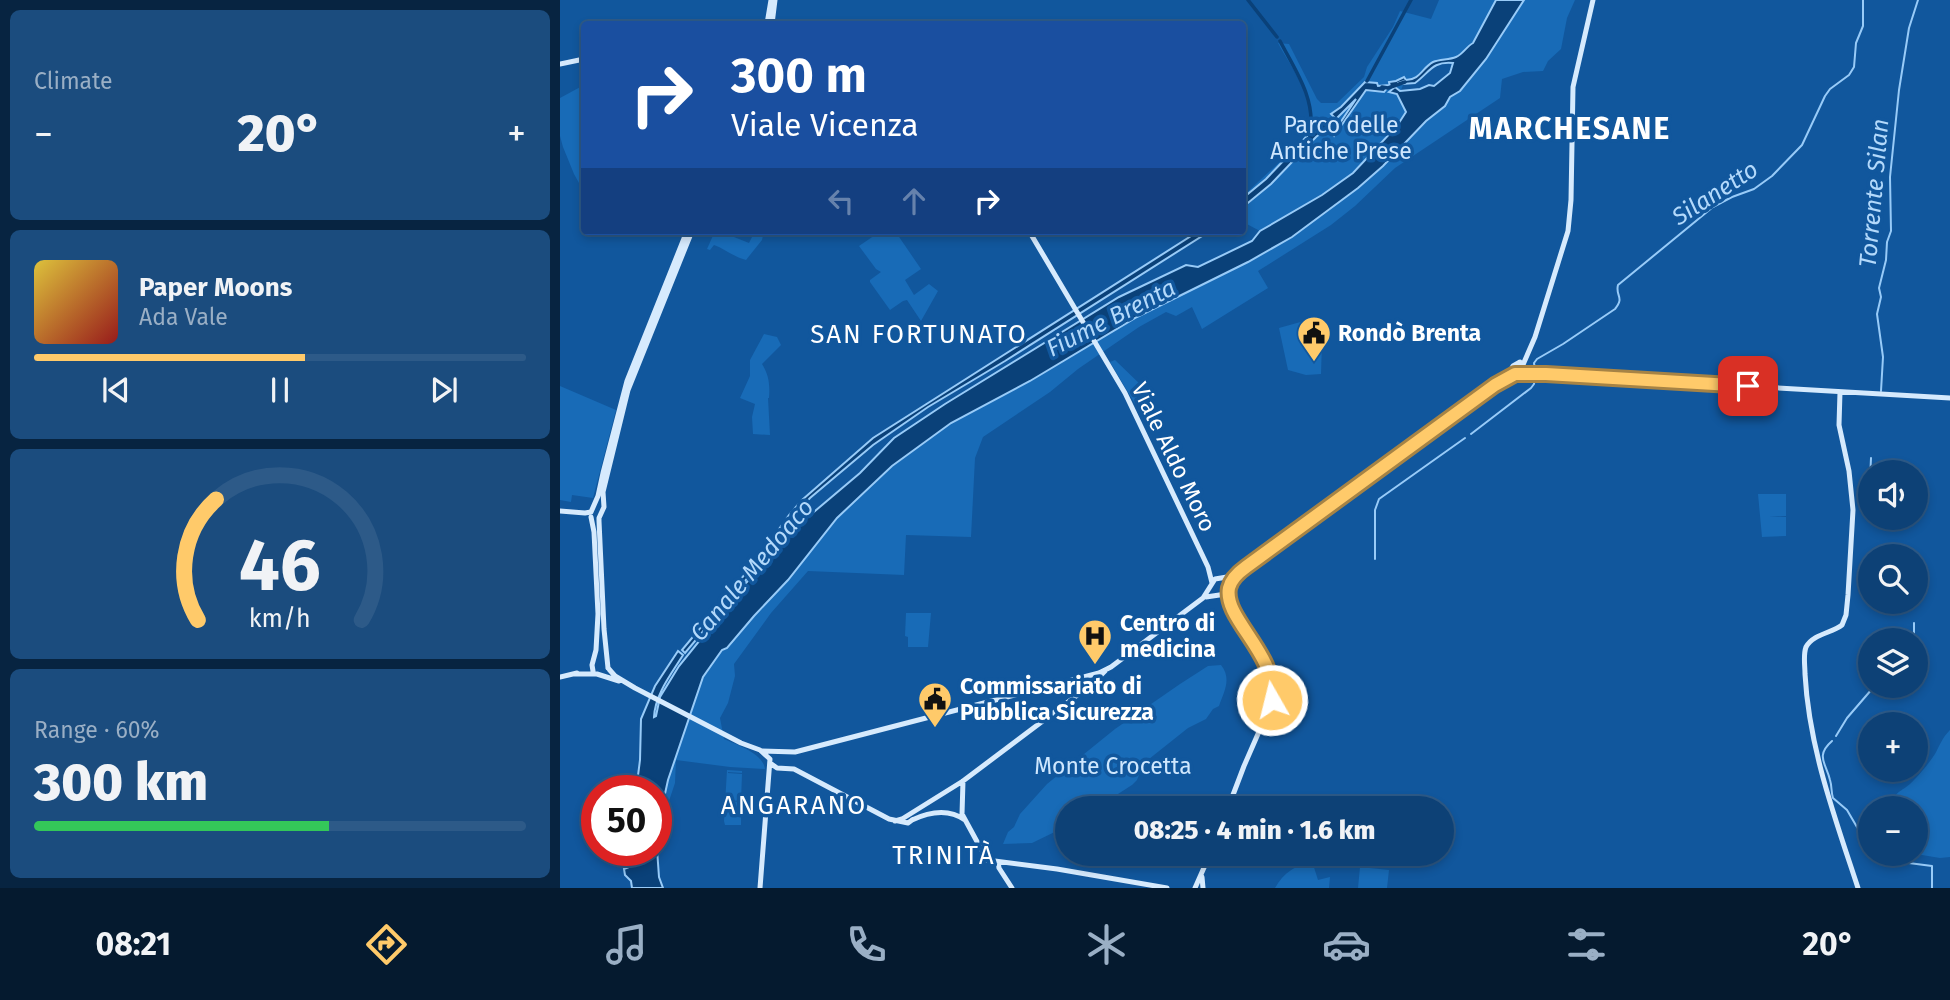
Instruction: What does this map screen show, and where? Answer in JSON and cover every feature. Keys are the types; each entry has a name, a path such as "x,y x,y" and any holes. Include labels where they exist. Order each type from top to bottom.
{"main road":[{"path":"770,21 773,0"},
{"path":"1203,598 1226,594 1239,573 1518,370 1528,355 1568,231 1573,87 1593,0"},
{"path":"560,64 581,60"},
{"path":"687,235 627,381 591,515 598,614 596,650 592,665 595,673 631,686 761,751 795,752 1074,681 1107,670"},
{"path":"631,686 612,671 605,650 599,518 604,507 603,492 608,466 628,390 687,235"},
{"name":"Viale Aldo Moro","path":"1031,235 1133,407 1210,571 1212,584"},
{"path":"1518,370 1539,374 1950,398"},
{"path":"1840,392 1839,425 1849,471 1853,510 1846,615 1841,626 1808,644 1805,657 1807,696 1819,768 1858,888"},
{"path":"596,502 604,502"},
{"path":"560,511 599,518"},
{"name":"Viale Aldo Moro","path":"1210,571 1221,578"},
{"path":"908,819 963,781 1203,598 1212,584 1221,578 1239,573"},
{"path":"1221,578 1228,581 1232,607"},
{"path":"1212,584 1213,591 1232,607 1272,678 1273,693 1268,711 1233,796"},
{"path":"596,650 600,647 605,650"},
{"path":"560,677 606,672 608,665"},
{"path":"1086,687 1090,682 1088,677"},
{"path":"1080,691 1088,677"},
{"path":"1074,681 1080,691"},
{"path":"761,751 773,765 794,769 888,819 895,821 931,813 960,814 961,811"},
{"path":"777,752 783,754 794,769"},
{"path":"760,888 772,755 777,752"},
{"path":"773,765 783,766 795,752"},
{"path":"963,781 961,811 989,861 1167,888"},
{"path":"954,814 965,820"},
{"path":"1000,862 1012,888"},
{"path":"1198,888 1204,866"}],"green space":[{"name":"Parco delle Antiche Prese","path":"1439,0 1496,0 1473,43 1461,54 1433,62 1418,76 1405,80 1397,94 1406,112 1395,128 1353,173 1320,197 1260,231 1246,224 1246,193 1300,143 1310,118 1305,92 1278,43 1289,44 1317,99 1321,103 1337,103 1364,77 1367,67 1400,11 1431,19"},
{"path":"1524,0 1575,0 1567,18 1561,49 1548,61 1543,71 1523,72 1502,79 1500,98 1395,168 1331,225 1258,271 1268,288 1202,329 1192,307 1176,316 1166,312 1139,327 983,437 975,458 971,537 906,535 904,575 808,571 771,613 734,664 735,676 728,703 720,718 724,739 755,754 765,769 676,760 672,792 672,775 670,775 703,677 722,650 727,648 788,580 837,518 892,467 951,423 1030,381 1137,317 1292,237 1383,166 1426,121 1445,106 1450,97 1460,91 1486,59"},
{"path":"581,87 581,187 560,136 560,98"},
{"path":"713,235 729,235 749,243 753,235 763,235 746,260 714,245 710,250 707,249"},
{"path":"875,235 898,235 921,269 905,280 914,295 929,284 938,291 921,321 907,300 890,310 870,282 881,272 859,246"},
{"path":"1304,321 1307,326 1329,327 1329,342 1322,342 1321,374 1306,375 1288,370 1279,328"},
{"path":"764,334 777,337 781,345 762,364 769,384 770,435 753,434 752,417 755,404 740,398 750,376 750,360"},
{"path":"1115,360 1143,387 1146,398 1141,405 1135,404 1110,362"},
{"path":"560,386 616,410 593,498 572,495 571,502 560,500"},
{"path":"1758,494 1786,494 1786,516 1769,517 1786,517 1786,536 1762,537"},
{"path":"906,613 931,613 928,647 908,647 908,637 905,636"},
{"name":"Monte Crocetta","path":"1221,665 1226,675 1225,690 1219,706 1213,709 1206,719 1188,728 1144,763 1132,785 1115,796 1055,796 1055,832 1032,843 1003,844 1020,814 1047,784 1115,729 1208,666"},
{"path":"1950,730 1950,857 1940,858 1928,856 1928,796 1895,796 1912,782 1928,782 1928,764"},
{"path":"727,770 742,771 728,772 742,774 741,801 726,800 741,802 741,825 725,825"},
{"path":"1298,866 1314,866 1318,880 1330,877 1329,888 1275,888 1290,870"},
{"path":"1360,867 1389,870 1387,888 1358,888"}],"water":[{"name":"Fiume Brenta","path":"1496,0 1524,0 1486,59 1460,91 1450,97 1445,106 1426,121 1358,188 1292,237 1137,317 1030,381 951,423 892,466 837,518 788,580 727,648 722,650 703,677 670,775 638,775 641,719 655,686 678,651 683,655 661,692 654,717 660,697 679,666 746,583 802,522 860,473 894,438 1119,297 1186,265 1198,267 1252,241 1260,231 1322,195 1353,173 1397,126 1406,112 1397,94 1389,92 1395,87 1400,91 1434,86 1450,73 1453,63 1432,68 1415,83 1403,84 1404,81 1390,87 1389,82 1404,77 1406,80 1415,78 1429,64 1453,58 1473,43"},
{"path":"1365,82 1388,87 1384,92 1366,90 1334,136 1329,131 1336,129 1356,99 1336,119 1331,114"},
{"path":"1325,119 1331,125 1246,205 1246,196 1266,179 1309,134 1312,135"},
{"name":"Canale Medoaco","path":"1193,235 1204,235 928,407 873,445 810,498 685,653 682,650 756,561 802,500 873,438"},
{"path":"658,866 663,888 632,888 624,869"}],"waterway":[{"path":"1248,0 1277,37"},
{"path":"1367,81 1411,0"},
{"name":"Silanetto","path":"1535,370 1534,363 1537,359 1615,309 1620,299 1618,285 1713,207 1754,189 1772,176 1802,145 1825,96 1849,75 1854,67 1856,43 1863,26 1863,0"},
{"name":"Torrente Silan","path":"1881,391 1883,357 1877,314 1881,297 1879,288 1891,231 1890,177 1899,90 1909,28 1918,0"},
{"path":"1280,41 1307,96 1310,132"},
{"name":"Canale Medoaco","path":"1382,87 1388,88 1405,82"},
{"name":"Silanetto","path":"1471,434 1531,388 1535,376"},
{"name":"Silanetto","path":"1375,559 1375,510 1379,499 1465,438"},
{"name":"Torrente Silan","path":"1914,623 1914,628"},
{"name":"Torrente Silan","path":"1836,736 1864,698"},
{"name":"Torrente Silan","path":"1832,741 1823,755 1833,798 1847,810 1858,829"},
{"name":"Torrente Silan","path":"1928,865 1932,866 1932,888"}],"place":[{"name":"Rondò Brenta","path":"1314,363"},
{"name":"Centro di medicina","path":"1095,666"},
{"name":"Commissariato di Pubblica Sicurezza","path":"935,729"}],"district":[{"name":"MARCHESANE","path":"1570,129"},
{"name":"SAN FORTUNATO","path":"919,334"},
{"name":"ANGARANO","path":"794,805"},
{"name":"TRINITÀ","path":"944,855"}],"route":[{"path":"1272,700 1273,686 1267,665 1232,607 1229,586 1233,580 1246,567 1495,385 1515,374 1546,374 1748,386"}]}
